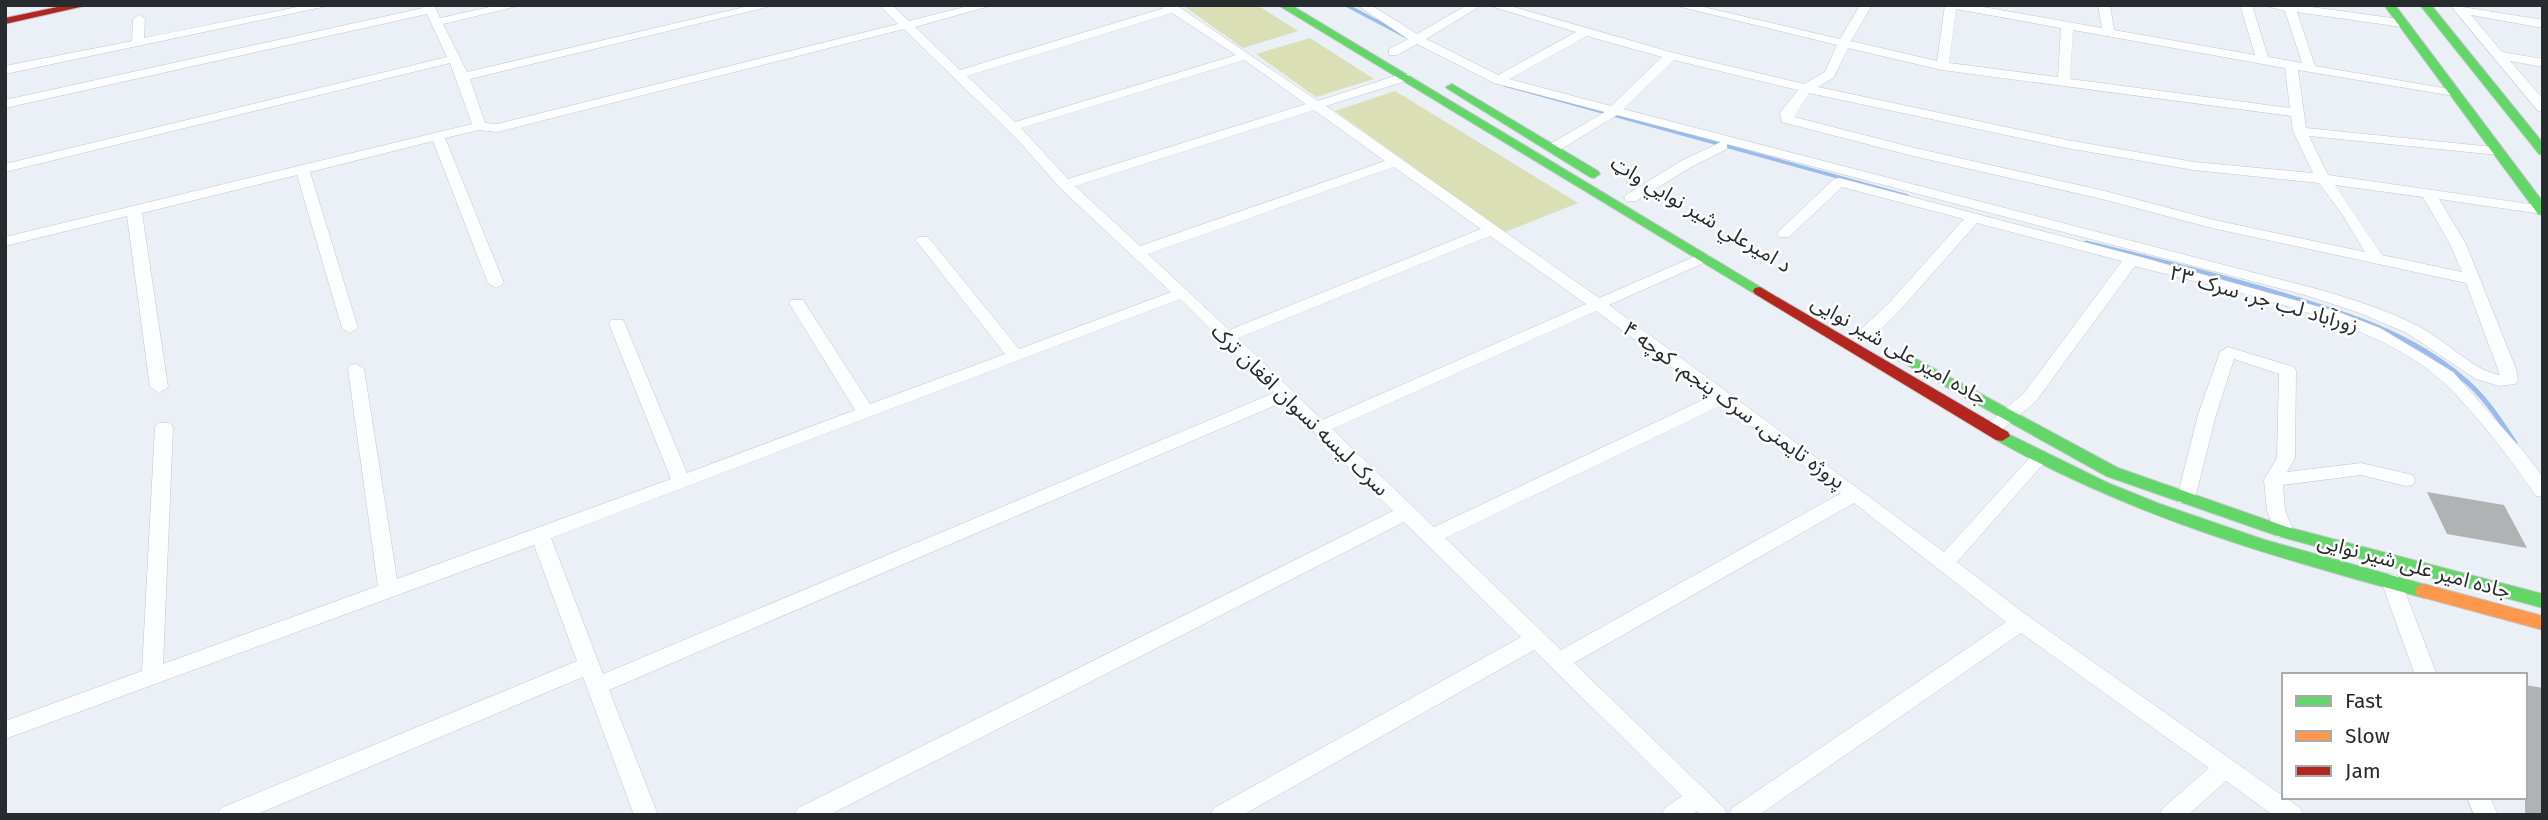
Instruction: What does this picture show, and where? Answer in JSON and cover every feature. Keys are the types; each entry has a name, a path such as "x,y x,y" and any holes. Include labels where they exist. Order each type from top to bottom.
{"main road":[{"path":"5,14 51,5"},
{"path":"5,21 84,5"},
{"name":"جاده امیر علی شیر نوایی","path":"1283,5 1410,71 1703,258 2039,458 2097,486 2232,537 2543,623"},
{"path":"1315,5 1360,32"},
{"path":"2389,5 2542,211"},
{"path":"2425,5 2543,150"},
{"path":"1388,48 1410,71"},
{"name":"د امیرعلي شیر نوايي واټ","path":"1439,79 1631,198 1864,335 2112,472 2284,531 2543,601"}],"street":[{"path":"5,70 326,5"},
{"path":"437,22 516,5"},
{"path":"463,77 769,5"},
{"name":"سرک لیسه نسوان افغان‌ ترک","path":"885,5 1011,127 1065,185 1139,251 1716,815"},
{"path":"5,242 479,126 497,128 908,27 986,5"},
{"path":"1363,5 1413,40 1498,80 1610,113 2321,295 2415,330 2481,376 2501,382 2510,380 2458,244 2428,194"},
{"path":"1388,48 1413,40 1476,5"},
{"path":"1493,5 1671,56 1806,88 2080,146 2194,166 2326,179 2542,211"},
{"path":"1679,5 1942,66 2298,113"},
{"path":"1866,5 1830,74 1806,88 1787,113 1787,119 1913,152 2105,195 2212,224 2471,279"},
{"path":"1942,66 1951,5 2455,94"},
{"path":"2104,5 2109,34"},
{"path":"2246,5 2263,60"},
{"path":"2269,5 2402,23"},
{"path":"5,104 429,7 463,77 479,126"},
{"path":"958,75 1171,7"},
{"name":"پروژه تایمنی، سرک پنجم، کوچه ۴","path":"1171,7 1246,56 1393,163 1597,304 1855,494 2021,622 2292,815"},
{"path":"2290,8 2310,68"},
{"path":"2458,8 2543,24"},
{"path":"2458,8 2543,108"},
{"path":"138,44 139,19"},
{"path":"2064,80 2067,26"},
{"path":"1498,80 1587,31"},
{"path":"2498,55 2543,63"},
{"path":"1011,127 1246,56"},
{"path":"1553,148 1610,113 1671,56"},
{"path":"5,168 453,59"},
{"path":"2291,65 2300,131 2320,174 2326,179 2377,260"},
{"path":"1065,185 1315,107 1410,71"},
{"path":"2300,131 2498,151"},
{"path":"438,138 496,283"},
{"path":"1631,198 1686,164 1722,146"},
{"path":"1139,251 1393,163"},
{"path":"302,169 350,328"},
{"name":"زورآباد لب جر، سرک ۲۳","path":"1784,234 1839,182 2335,316 2404,348 2447,376 2518,456 2543,491"},
{"path":"134,211 159,387"},
{"path":"1864,335 1895,306 1972,219"},
{"path":"1225,337 1491,230"},
{"path":"923,240 1015,355"},
{"path":"1319,428 1703,258"},
{"path":"1992,429 2030,397 2131,260"},
{"path":"5,730 540,535 1182,293"},
{"path":"797,303 865,411"},
{"path":"617,324 681,481"},
{"path":"2186,498 2207,415 2228,352 2288,371 2286,458 2273,480 2276,511 2284,531"},
{"path":"356,369 389,591"},
{"path":"229,815 595,675 1284,395"},
{"path":"1431,537 1724,397"},
{"path":"152,675 164,427"},
{"path":"1945,563 2039,458"},
{"path":"2273,480 2361,469 2406,480"},
{"path":"1560,661 1855,494"},
{"path":"807,815 1405,513"},
{"path":"540,535 646,815"},
{"path":"2391,581 2425,673"},
{"path":"1740,815 2021,622"},
{"path":"1222,815 1535,639"},
{"path":"2171,815 2224,769"},
{"path":"1673,815 1698,798"},
{"path":"2479,799 2486,815"}],"green space":[{"path":"1257,5 1298,31 1243,48 1185,7"},
{"path":"1310,38 1374,79 1316,97 1256,54"},
{"path":"1395,91 1578,203 1505,232 1335,111"}],"building":[{"path":"2427,492 2504,505 2527,548 2447,534"},
{"path":"2527,685 2543,688 2543,815 2525,815"}],"waterway":[{"path":"1346,5 1405,36"},
{"path":"1505,85 1907,196"},
{"path":"2086,243 2283,295 2353,318 2398,337 2441,362 2477,391 2515,443"}],"traffic: fast":[{"path":"1283,5 1760,291"},
{"path":"2389,5 2543,211"},
{"path":"2425,5 2543,151"},
{"path":"1452,87 1594,174"},
{"path":"1903,357 2112,472 2284,532 2543,601"},
{"path":"2002,436 2051,463 2154,509 2261,545 2424,591"}],"traffic: slow":[{"path":"2424,591 2543,623"}],"traffic: jam":[{"path":"5,21 84,5"},
{"path":"1760,291 2002,436"}]}
